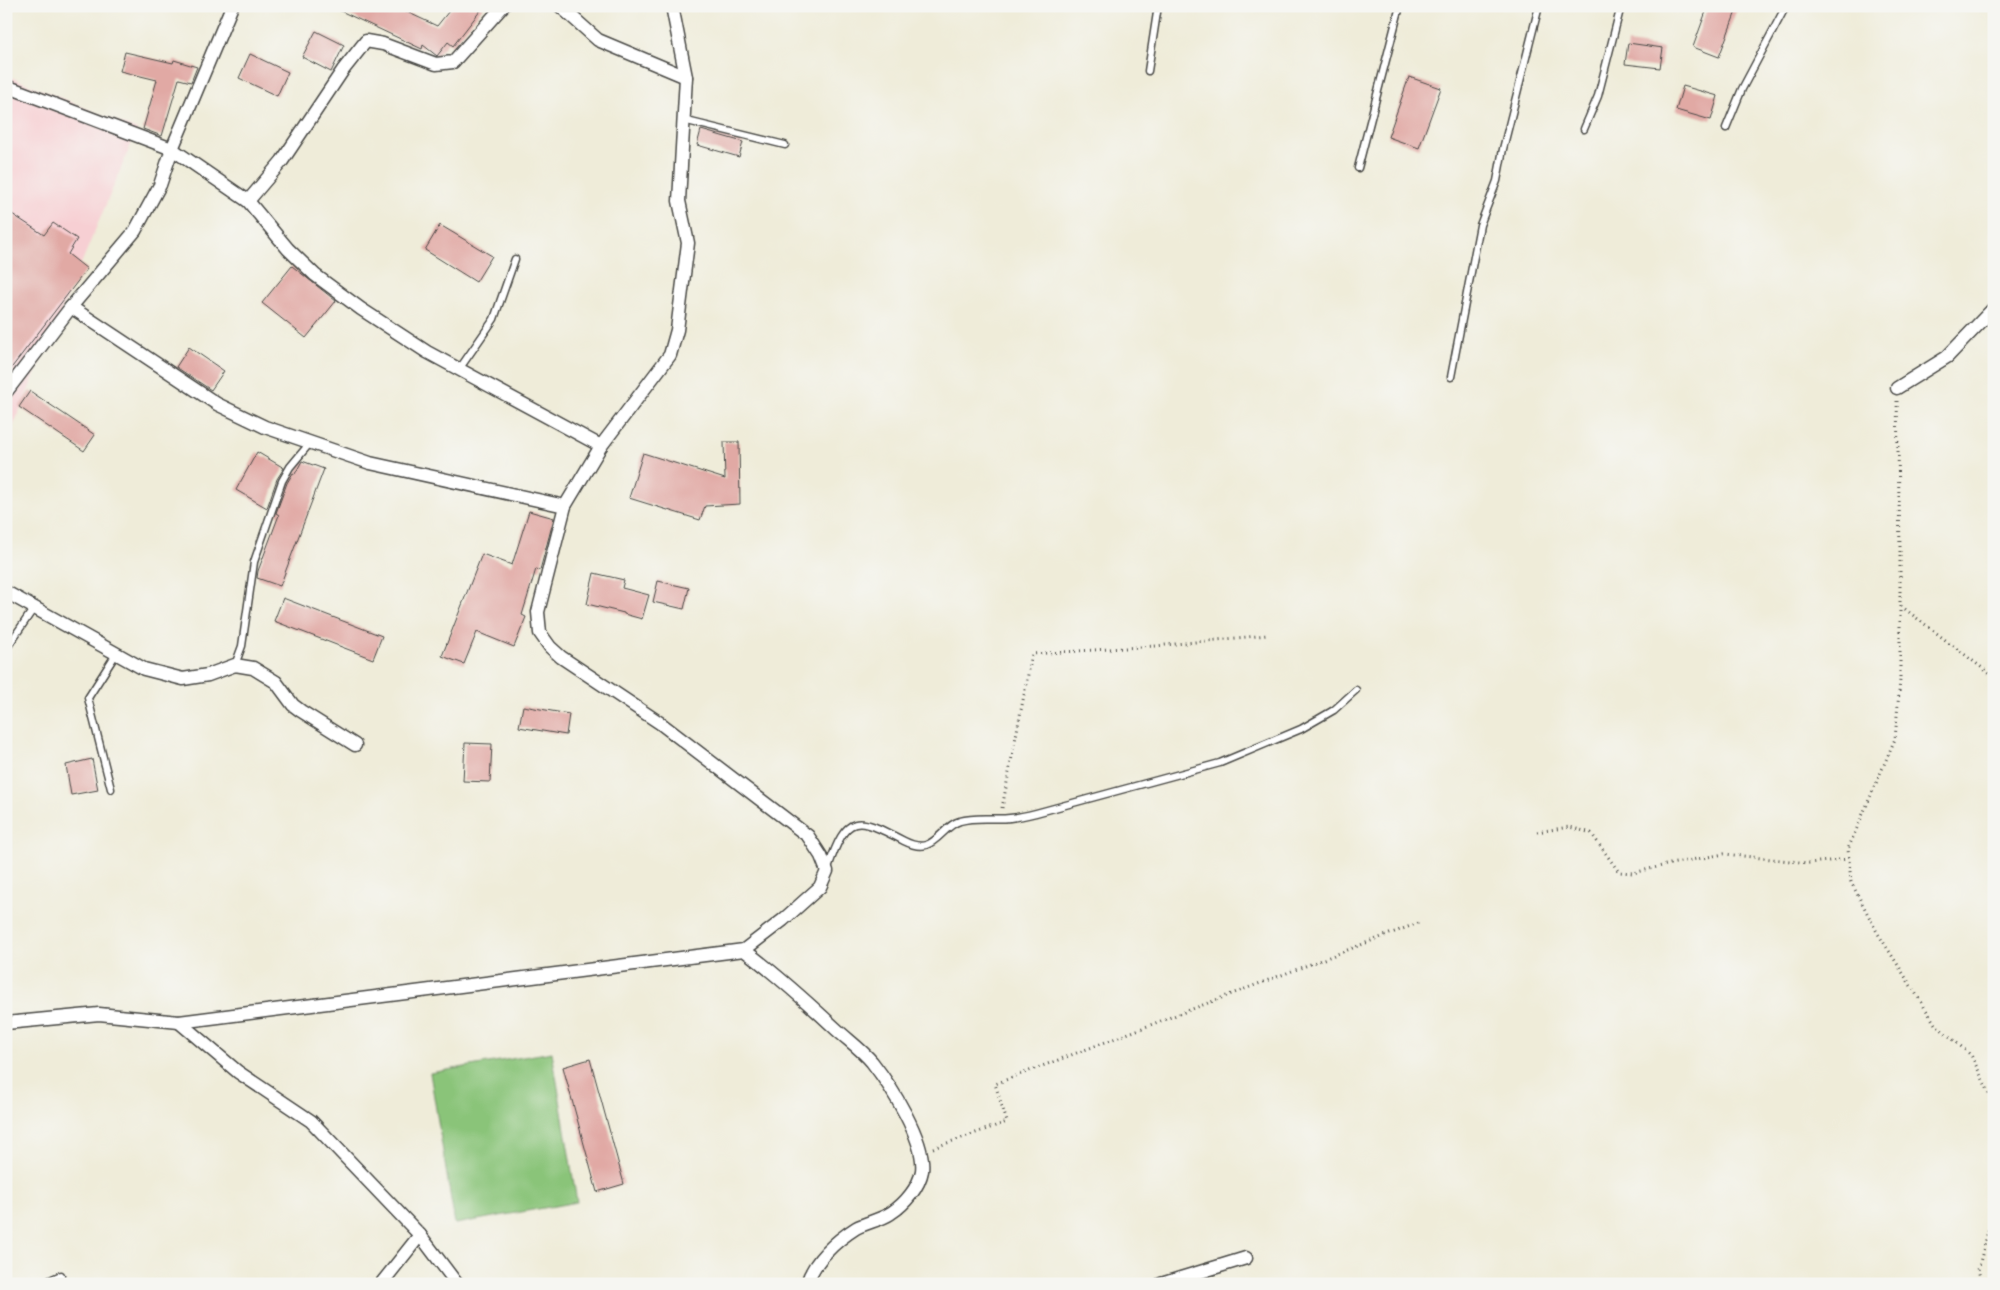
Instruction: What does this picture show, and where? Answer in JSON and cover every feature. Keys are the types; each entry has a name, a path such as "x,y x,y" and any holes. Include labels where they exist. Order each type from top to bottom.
{"street":[{"path":"6,392 71,307 135,231 160,185 172,148 232,6"},
{"path":"248,201 282,161 343,70 366,41 383,44 436,64 453,62 504,6"},
{"path":"560,6 598,40 686,77"},
{"path":"6,1024 99,1014 178,1022 744,950 783,920 820,887 827,872 821,856 808,836 660,723 561,657 550,647 540,633 538,612 565,506 601,446 670,355 677,330 688,243 678,201 686,77 672,6"},
{"path":"6,86 172,148 248,201 288,249 315,275 361,309 427,352 460,368 601,446"},
{"path":"71,307 217,404 265,427 370,462 565,506"},
{"path":"1897,388 1947,357 1994,308"},
{"path":"6,592 144,668 183,678 208,675 234,665 253,668 276,682 293,705 300,711 355,745"},
{"path":"744,950 774,972 871,1061 902,1107 921,1152 922,1170 919,1182 912,1193 892,1213 856,1229 826,1252 811,1272 807,1284"},
{"path":"178,1022 238,1072 311,1121 420,1235 457,1284"},
{"path":"381,1284 420,1235"},
{"path":"1161,1284 1246,1258"}],"lane":[{"path":"1148,70 1158,6"},
{"path":"1358,168 1400,6"},
{"path":"1451,377 1480,224 1497,181 1505,140 1539,6"},
{"path":"1584,129 1598,96 1621,6"},
{"path":"1726,128 1742,89 1786,6"},
{"path":"683,120 785,145"},
{"path":"460,368 494,319 515,259"},
{"path":"234,665 242,646 254,562 257,553 282,481 311,442"},
{"path":"6,649 34,608"},
{"path":"111,788 88,698 116,654"},
{"path":"827,872 836,844 846,830 858,822 872,824 912,844 926,845 959,821 978,818 1009,818 1036,813 1220,762 1301,729 1334,710 1356,690"},
{"path":"41,1284 61,1276"}],"path":[{"path":"1897,388 1900,680 1895,739 1848,849 1852,882 1877,932 1936,1024 1971,1055 1994,1103"},
{"path":"1900,605 1994,677"},
{"path":"1000,818 1032,654 1155,646 1267,635"},
{"path":"1537,832 1570,828 1591,833 1619,872 1633,873 1724,854 1809,863 1849,859"},
{"path":"921,1152 1007,1122 995,1084 1421,922"},
{"path":"1982,1284 1978,1270 1994,1208"}],"shaded area":[{"path":"6,75 137,130 9,436 6,435"}],"green space":[{"path":"552,1052 577,1202 455,1224 430,1073"}],"building":[{"path":"330,6 394,6 437,26 453,6 484,6 453,46 448,42 437,56 423,45 422,49"},
{"path":"1708,6 1738,6 1719,57 1693,47"},
{"path":"316,31 344,45 331,72 302,57"},
{"path":"1628,43 1663,48 1660,68 1625,64"},
{"path":"125,52 173,63 174,60 197,67 191,82 179,79 162,136 143,129 157,80 120,71"},
{"path":"250,54 288,72 277,96 239,78"},
{"path":"1409,77 1441,88 1419,148 1388,137"},
{"path":"1683,86 1718,96 1711,120 1676,110"},
{"path":"701,130 743,142 739,157 697,145"},
{"path":"6,210 44,235 53,223 77,239 68,254 87,269 6,375"},
{"path":"440,225 492,256 476,282 425,250"},
{"path":"292,266 336,301 306,338 262,303"},
{"path":"189,347 224,371 211,390 176,367"},
{"path":"30,391 95,435 84,451 19,407"},
{"path":"724,442 739,442 740,504 705,506 700,520 629,498 643,453 725,479"},
{"path":"257,452 284,468 277,479 267,508 236,490"},
{"path":"302,461 324,469 280,586 257,578 258,571 279,515 276,513 287,483 293,473 295,474"},
{"path":"529,511 554,518 540,570 536,569 522,615 526,617 514,647 477,632 464,664 442,656 482,554 512,565"},
{"path":"594,573 624,580 622,588 649,595 642,619 587,604"},
{"path":"658,581 689,588 684,609 653,602"},
{"path":"283,598 382,636 373,659 274,621"},
{"path":"523,706 569,714 566,735 519,727"},
{"path":"465,743 492,744 490,782 463,781"},
{"path":"92,759 98,790 71,795 66,765"},
{"path":"590,1059 624,1184 597,1192 563,1067"}]}
